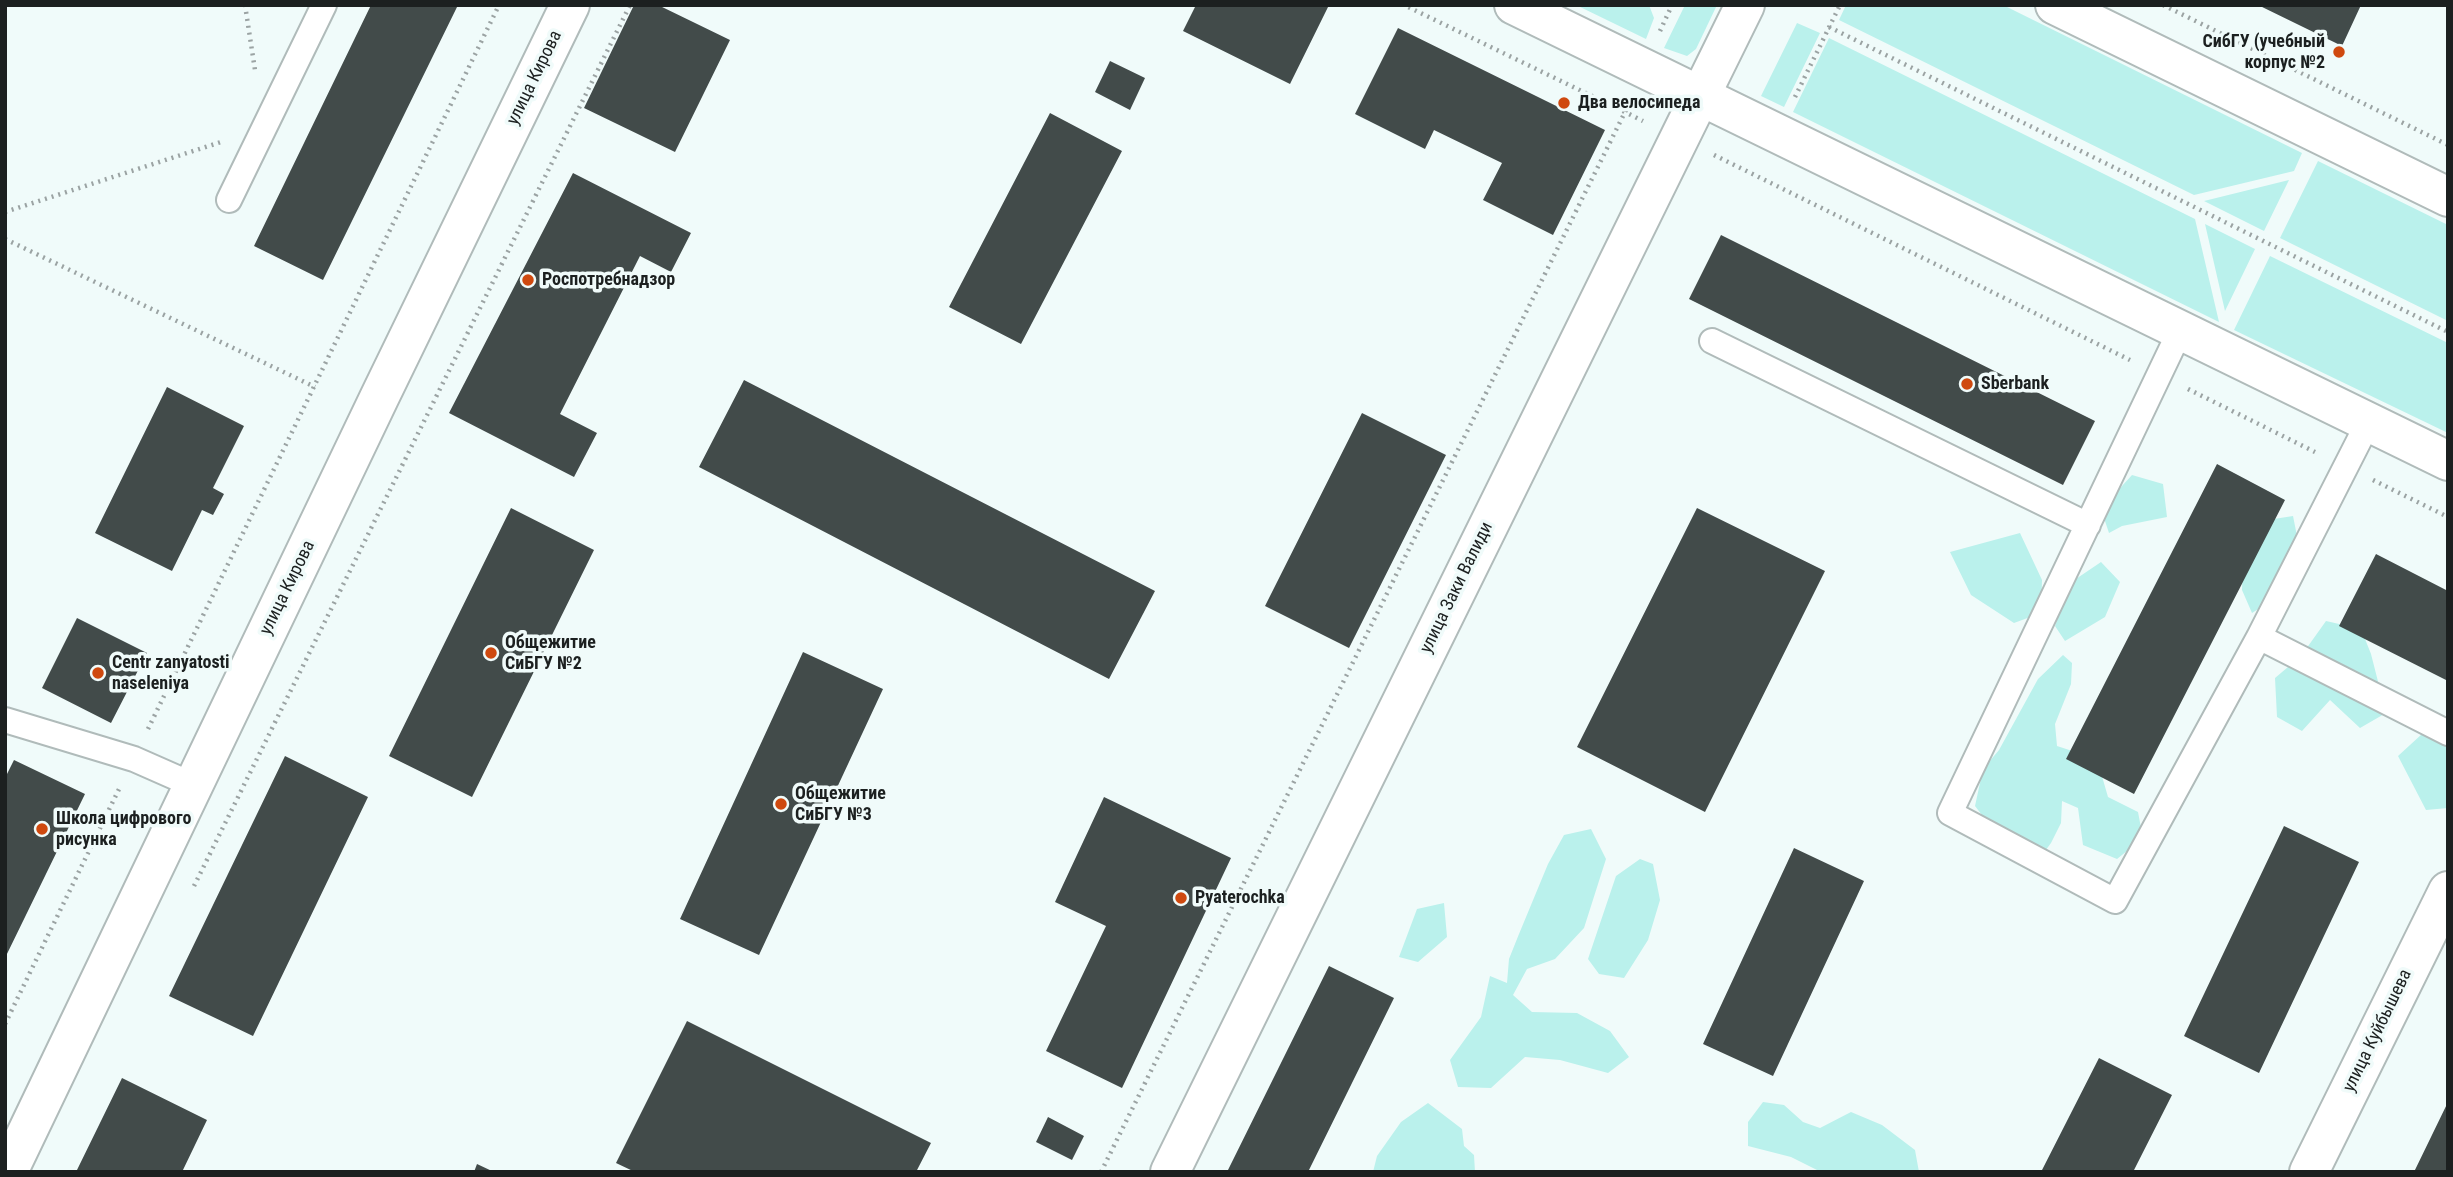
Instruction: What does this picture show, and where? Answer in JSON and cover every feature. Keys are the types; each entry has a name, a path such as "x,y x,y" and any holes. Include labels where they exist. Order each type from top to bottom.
{"street":[{"name":"улица Кирова","path":"8,1172 570,5"},
{"path":"1514,5 2448,461"},
{"name":"улица Заки Валиди","path":"1170,1172 1745,5"},
{"path":"2055,5 2448,197"},
{"name":"улица Куйбышева","path":"2309,1172 2445,902"}],"lane":[{"path":"229,200 324,5"},
{"path":"2180,331 1950,813 2115,901 2259,637 2368,423"},
{"path":"1712,341 2088,525"},
{"path":"2259,637 2448,733"},
{"path":"5,720 134,759 194,785"}],"path":[{"path":"5,1024 499,5"},
{"path":"189,896 630,5"},
{"path":"1404,5 2132,361"},
{"path":"1840,5 1829,27 2448,332"},
{"path":"2162,5 2448,145"},
{"path":"1101,1172 1625,112"},
{"path":"5,212 264,128"},
{"path":"5,239 315,387"},
{"path":"2183,386 2448,517"}],"shaded area":[{"path":"1576,5 1649,5 1654,18 1646,39"},
{"path":"1685,5 1717,5 1696,49 1687,56 1664,48"},
{"path":"1846,5 2003,5 2302,153 2294,171 2194,195 1839,20"},
{"path":"1797,23 1820,33 1784,107 1761,96"},
{"path":"1829,38 2195,219 2219,322 1793,112"},
{"path":"2318,161 2448,225 2448,321 2280,238"},
{"path":"2289,180 2264,231 2204,201"},
{"path":"2205,224 2255,249 2225,311"},
{"path":"2270,256 2448,343 2448,433 2234,330"},
{"path":"2132,475 2163,484 2167,517 2122,526 2109,533 2101,509"},
{"path":"2293,516 2302,561 2282,594 2252,613 2242,590 2243,557 2261,521"},
{"path":"2020,533 2042,580 2041,613 2014,623 1971,595 1950,552"},
{"path":"2101,562 2120,582 2105,617 2065,641 2055,626 2070,583"},
{"path":"2326,621 2361,629 2371,654 2386,713 2360,728 2330,700 2302,731 2277,717 2275,678 2301,656"},
{"path":"2063,655 2072,663 2071,684 2055,724 2057,746 2097,759 2108,797 2138,812 2143,838 2117,859 2083,845 2078,808 2062,801 2061,823 2051,843 2034,866 1998,836 1975,806 1983,769 1999,750 2038,679"},
{"path":"2447,725 2448,808 2426,810 2398,756 2422,734"},
{"path":"1591,829 1606,859 1584,928 1555,959 1527,969 1513,995 1532,1012 1577,1013 1610,1031 1629,1057 1608,1073 1560,1060 1525,1057 1491,1088 1458,1087 1450,1060 1481,1017 1490,976 1507,983 1509,959 1548,864 1564,835"},
{"path":"1640,859 1653,864 1660,900 1648,940 1624,978 1599,974 1588,959 1616,876"},
{"path":"1444,903 1447,937 1418,962 1399,957 1417,909"},
{"path":"1763,1102 1784,1105 1803,1122 1820,1128 1851,1112 1882,1125 1915,1150 1919,1172 1821,1172 1791,1157 1748,1146 1748,1122"},
{"path":"1428,1103 1462,1129 1464,1146 1474,1155 1475,1172 1373,1172 1377,1156 1401,1122"}],"building":[{"path":"371,5 458,5 323,280 254,246"},
{"path":"634,5 658,5 730,40 675,152 584,108"},
{"path":"1196,5 1329,5 1290,84 1183,31"},
{"path":"2258,5 2361,5 2342,46"},
{"path":"1398,28 1605,130 1553,235 1483,200 1502,163 1434,130 1425,149 1355,114"},
{"path":"1110,61 1145,78 1130,110 1095,92"},
{"path":"1050,113 1122,151 1021,344 949,307"},
{"path":"573,173 691,233 671,272 640,256 560,414 597,433 574,477 449,413"},
{"path":"1721,235 2095,421 2063,485 1689,299"},
{"path":"744,380 1155,591 1109,679 699,467"},
{"path":"167,387 244,426 213,488 224,494 213,515 202,510 172,571 95,533"},
{"path":"1362,413 1446,455 1349,648 1265,606"},
{"path":"2217,464 2285,500 2134,794 2066,759"},
{"name":"Общежитие СиБГУ №2","path":"511,508 594,550 472,797 389,756"},
{"path":"1697,508 1825,571 1705,812 1577,747"},
{"path":"2376,554 2448,591 2448,681 2339,626"},
{"path":"77,618 147,653 111,723 42,688"},
{"name":"Общежитие СиБГУ №3","path":"803,652 883,689 759,955 680,919"},
{"path":"285,756 368,797 253,1036 169,996"},
{"path":"14,760 85,794 5,958 5,778"},
{"path":"1104,797 1231,858 1122,1088 1046,1051 1106,926 1055,902"},
{"path":"2284,826 2359,862 2259,1073 2184,1036"},
{"path":"1794,848 1864,881 1773,1076 1703,1044"},
{"path":"1329,966 1394,998 1308,1172 1227,1172"},
{"path":"687,1021 931,1143 916,1172 635,1172 616,1163"},
{"path":"2099,1058 2172,1095 2133,1172 2041,1172"},
{"path":"122,1078 207,1120 182,1172 76,1172"},
{"path":"2448,1102 2448,1172 2414,1172"},
{"path":"1048,1117 1084,1136 1072,1160 1036,1142"},
{"path":"477,1164 494,1172 474,1172"}],"place":[{"name":"СибГУ (учебный корпус №2","path":"2339,52"},
{"name":"Два велосипеда","path":"1564,103"},
{"name":"Роспотребнадзор","path":"528,280"},
{"name":"Sberbank","path":"1967,384"},
{"name":"Общежитие СиБГУ №2","path":"491,653"},
{"name":"Centr zanyatosti naseleniya","path":"98,673"},
{"name":"Общежитие СиБГУ №3","path":"781,804"},
{"name":"Школа цифрового рисунка","path":"42,829"},
{"name":"Pyaterochka","path":"1181,898"}]}
